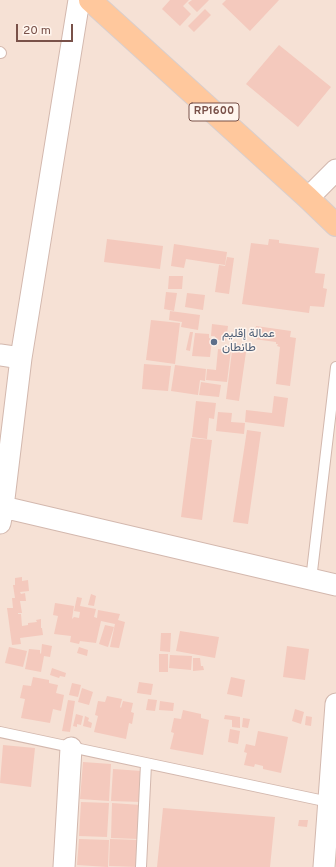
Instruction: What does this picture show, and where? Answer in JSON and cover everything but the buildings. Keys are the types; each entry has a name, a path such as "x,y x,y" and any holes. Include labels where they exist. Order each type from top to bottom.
{"main road":[{"name":"RP1600","path":"90,0 336,225"}],"street":[{"path":"79,0 21,358 2,515 336,585"},
{"path":"308,198 336,170"},
{"path":"0,355 21,358"},
{"path":"324,867 335,717"},
{"path":"64,867 71,748"}],"lane":[{"path":"311,580 336,367"},
{"path":"0,732 329,802"},
{"path":"141,867 146,764"}],"shaded area":[{"path":"0,0 336,0 336,867 0,867"}],"place":[{"name":"عمالة إقليم طانطان","path":"214,342"}]}
